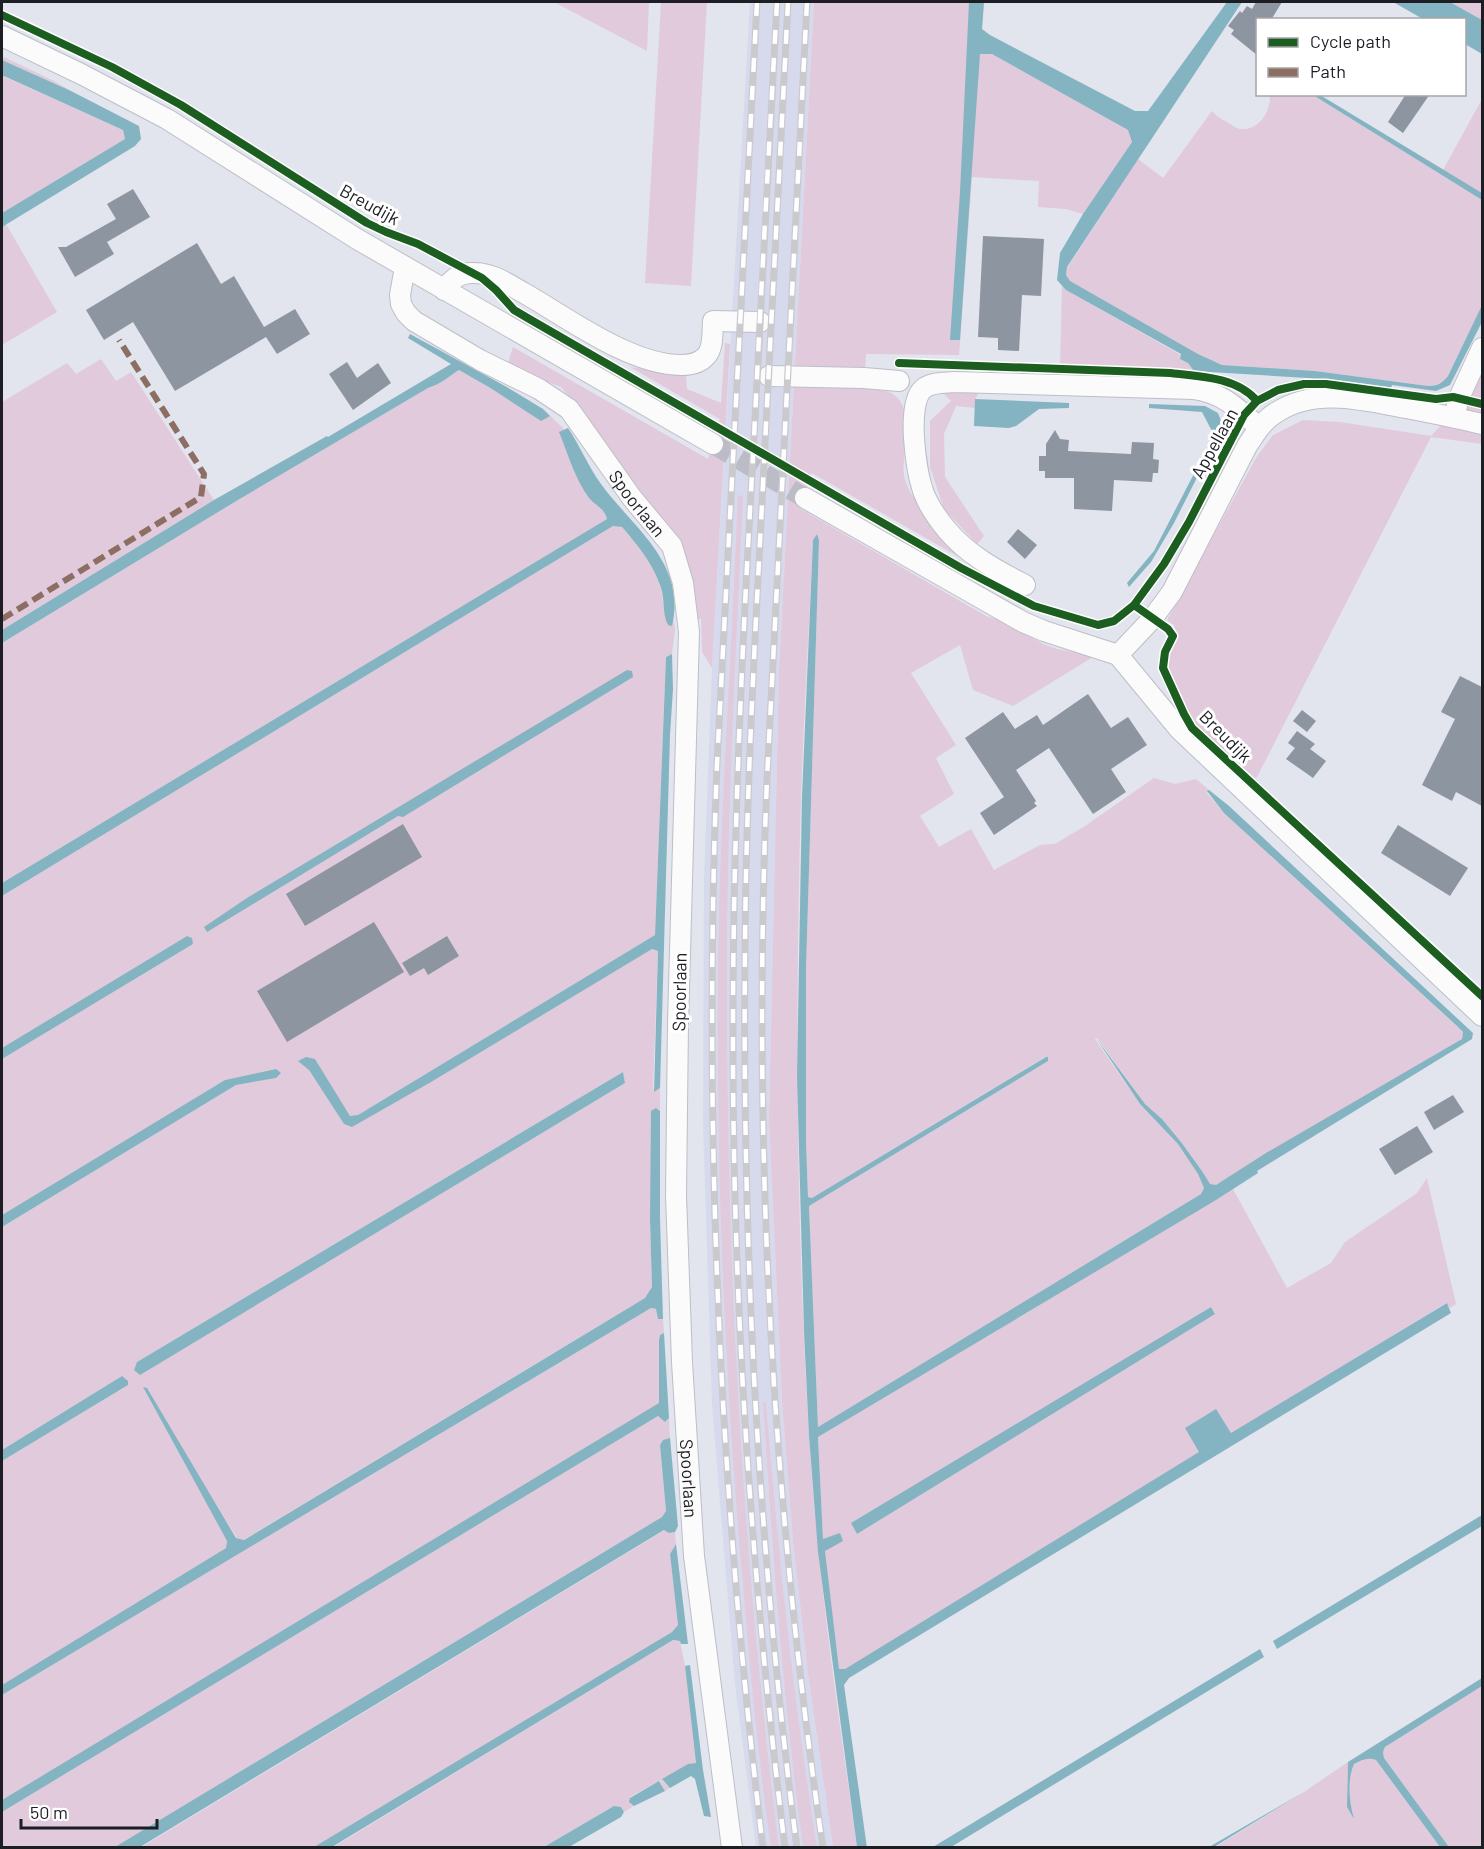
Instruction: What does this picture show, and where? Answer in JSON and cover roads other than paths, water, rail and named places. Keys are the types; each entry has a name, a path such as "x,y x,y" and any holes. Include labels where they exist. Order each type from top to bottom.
{"street":[{"name":"Breudijk","path":"2,36 167,119 357,239 713,444"},
{"name":"Spoorlaan","path":"405,267 400,295 401,304 406,313 425,328 480,360 539,389 569,409 632,498 672,546 683,583 689,632 675,1196 694,1556 732,1848"},
{"path":"444,290 453,279 460,275 471,272 485,274 505,282 615,345 655,363 672,365 697,363 706,356 711,349 713,321 760,322"},
{"path":"1454,417 1459,398 1482,348"},
{"path":"768,376 864,378 899,372 921,392"},
{"path":"1025,585 965,550 933,511 923,492 917,468 914,416 918,396 924,388 934,384 954,382 1194,389 1221,396 1259,427"},
{"name":"Appellaan","path":"1119,655 1172,592 1247,446 1259,427 1276,412 1301,400 1332,397 1361,399 1482,424"},
{"path":"805,498 1023,622 1119,655"},
{"name":"Breudijk","path":"1119,655 1179,729 1482,1016"}],"water":[{"path":"969,2 984,2 982,29 990,35 1135,111 1148,111 1227,2 1242,2 1067,267 1066,275 1070,281 1198,354 1222,365 1315,371 1428,386 1440,384 1448,376 1482,305 1482,322 1450,385 1436,391 1392,385 1391,388 1307,378 1194,371 1188,363 1180,359 1181,354 1066,290 1057,280 1060,253 1083,214 1132,142 1128,130 992,54 980,54 960,340 950,340"},
{"path":"1393,2 1450,2 1482,20 1482,54 1466,45 1466,18 1421,18"},
{"path":"2,60 71,91 139,126 141,139 135,146 2,227 2,213 125,139 123,130 2,77"},
{"path":"1315,96 1322,96 1482,193 1482,200"},
{"path":"410,334 505,386 543,409 550,416 541,421 459,370 2,643 2,630 214,500 328,437 451,364 408,338"},
{"path":"975,399 1069,403 1069,408 1039,409 1016,426 1009,428 974,426"},
{"path":"1149,404 1205,406 1218,413 1223,426 1174,523 1151,562 1129,587 1127,583 1154,551 1214,435 1202,412 1149,408"},
{"path":"568,428 601,484 654,548 665,565 672,583 675,604 672,626 666,621 661,588 649,563 622,527 613,526 2,896 2,883 607,519 602,510 584,491 576,475 559,432"},
{"path":"817,534 819,540 806,969 808,1197 812,1198 1048,1057 1048,1061 809,1206 818,1427 1201,1194 1204,1188 1198,1174 1178,1144 1140,1104 1096,1038 1145,1104 1162,1119 1181,1142 1210,1184 1216,1185 1266,1153 1462,1039 1463,1032 1457,1026 1224,813 1207,791 1209,790 1229,806 1473,1033 1472,1039 1257,1171 1258,1173 1216,1200 818,1437 823,1539 840,1533 843,1541 825,1551 839,1669 845,1669 1199,1452 1185,1428 1216,1409 1231,1433 1447,1303 1451,1313 849,1678 844,1685 867,1848 857,1847 818,1552 804,1332 797,1076 802,796 813,540"},
{"path":"672,654 673,689 660,1088 654,1092 658,951 652,949 352,1127 344,1124 309,1070 298,1061 306,1057 315,1059 350,1116 358,1115 655,935 666,657"},
{"path":"627,670 632,671 633,677 403,817 398,816 207,932 204,927 247,898"},
{"path":"187,936 192,938 193,944 2,1059 2,1048"},
{"path":"276,1069 281,1073 276,1078 236,1085 2,1227 2,1215 225,1080"},
{"path":"623,1072 625,1083 140,1375 134,1370 137,1362"},
{"path":"656,1108 660,1111 663,1319 658,1319 656,1309 651,1308 2,1695 2,1685 226,1548 227,1541 143,1387 147,1388 236,1538 244,1540 645,1298 652,1287 651,1111"},
{"path":"1211,1307 1215,1314 857,1534 851,1523"},
{"path":"664,1333 669,1418 665,1422 658,1416 2,1812 2,1800 659,1403 659,1340 660,1335"},
{"path":"122,1376 128,1381 128,1385 2,1461 2,1450"},
{"path":"670,1438 678,1526 675,1532 669,1533 664,1530 140,1847 115,1847 662,1517 666,1511 660,1445 663,1440"},
{"path":"1482,1515 1482,1526 1277,1649 1273,1641"},
{"path":"676,1544 688,1644 681,1644 680,1641 673,1640 332,1847 314,1847 672,1632 678,1625 670,1554"},
{"path":"1260,1649 1264,1657 951,1847 933,1847"},
{"path":"690,1665 711,1817 704,1816 695,1779 691,1776 670,1788 662,1779 688,1764 696,1763 685,1666"},
{"path":"1482,1678 1482,1686 1385,1747 1383,1752 1384,1758 1449,1847 1440,1847 1376,1760 1367,1759 1354,1764 1350,1777 1350,1791 1354,1819 1347,1807 1348,1762"},
{"path":"659,1781 665,1791 634,1806 629,1802 630,1798"},
{"path":"1304,1792 1214,1847 1209,1847"},
{"path":"614,1806 621,1807 624,1812 621,1817 569,1847 544,1847"}],"tunnel":[{"path":"713,444 805,498"}],"railway":[{"path":"757,2 717,764 712,1035 718,1307 725,1442 735,1578 763,1848"},
{"path":"777,2 743,657 735,876 733,1023 736,1229 746,1436 762,1642 785,1848"},
{"path":"788,2 751,716 747,832 745,1061 746,1173 755,1399 772,1624 797,1848"},
{"path":"807,2 767,779 762,1048 764,1181 778,1448 790,1582 823,1848"}]}
